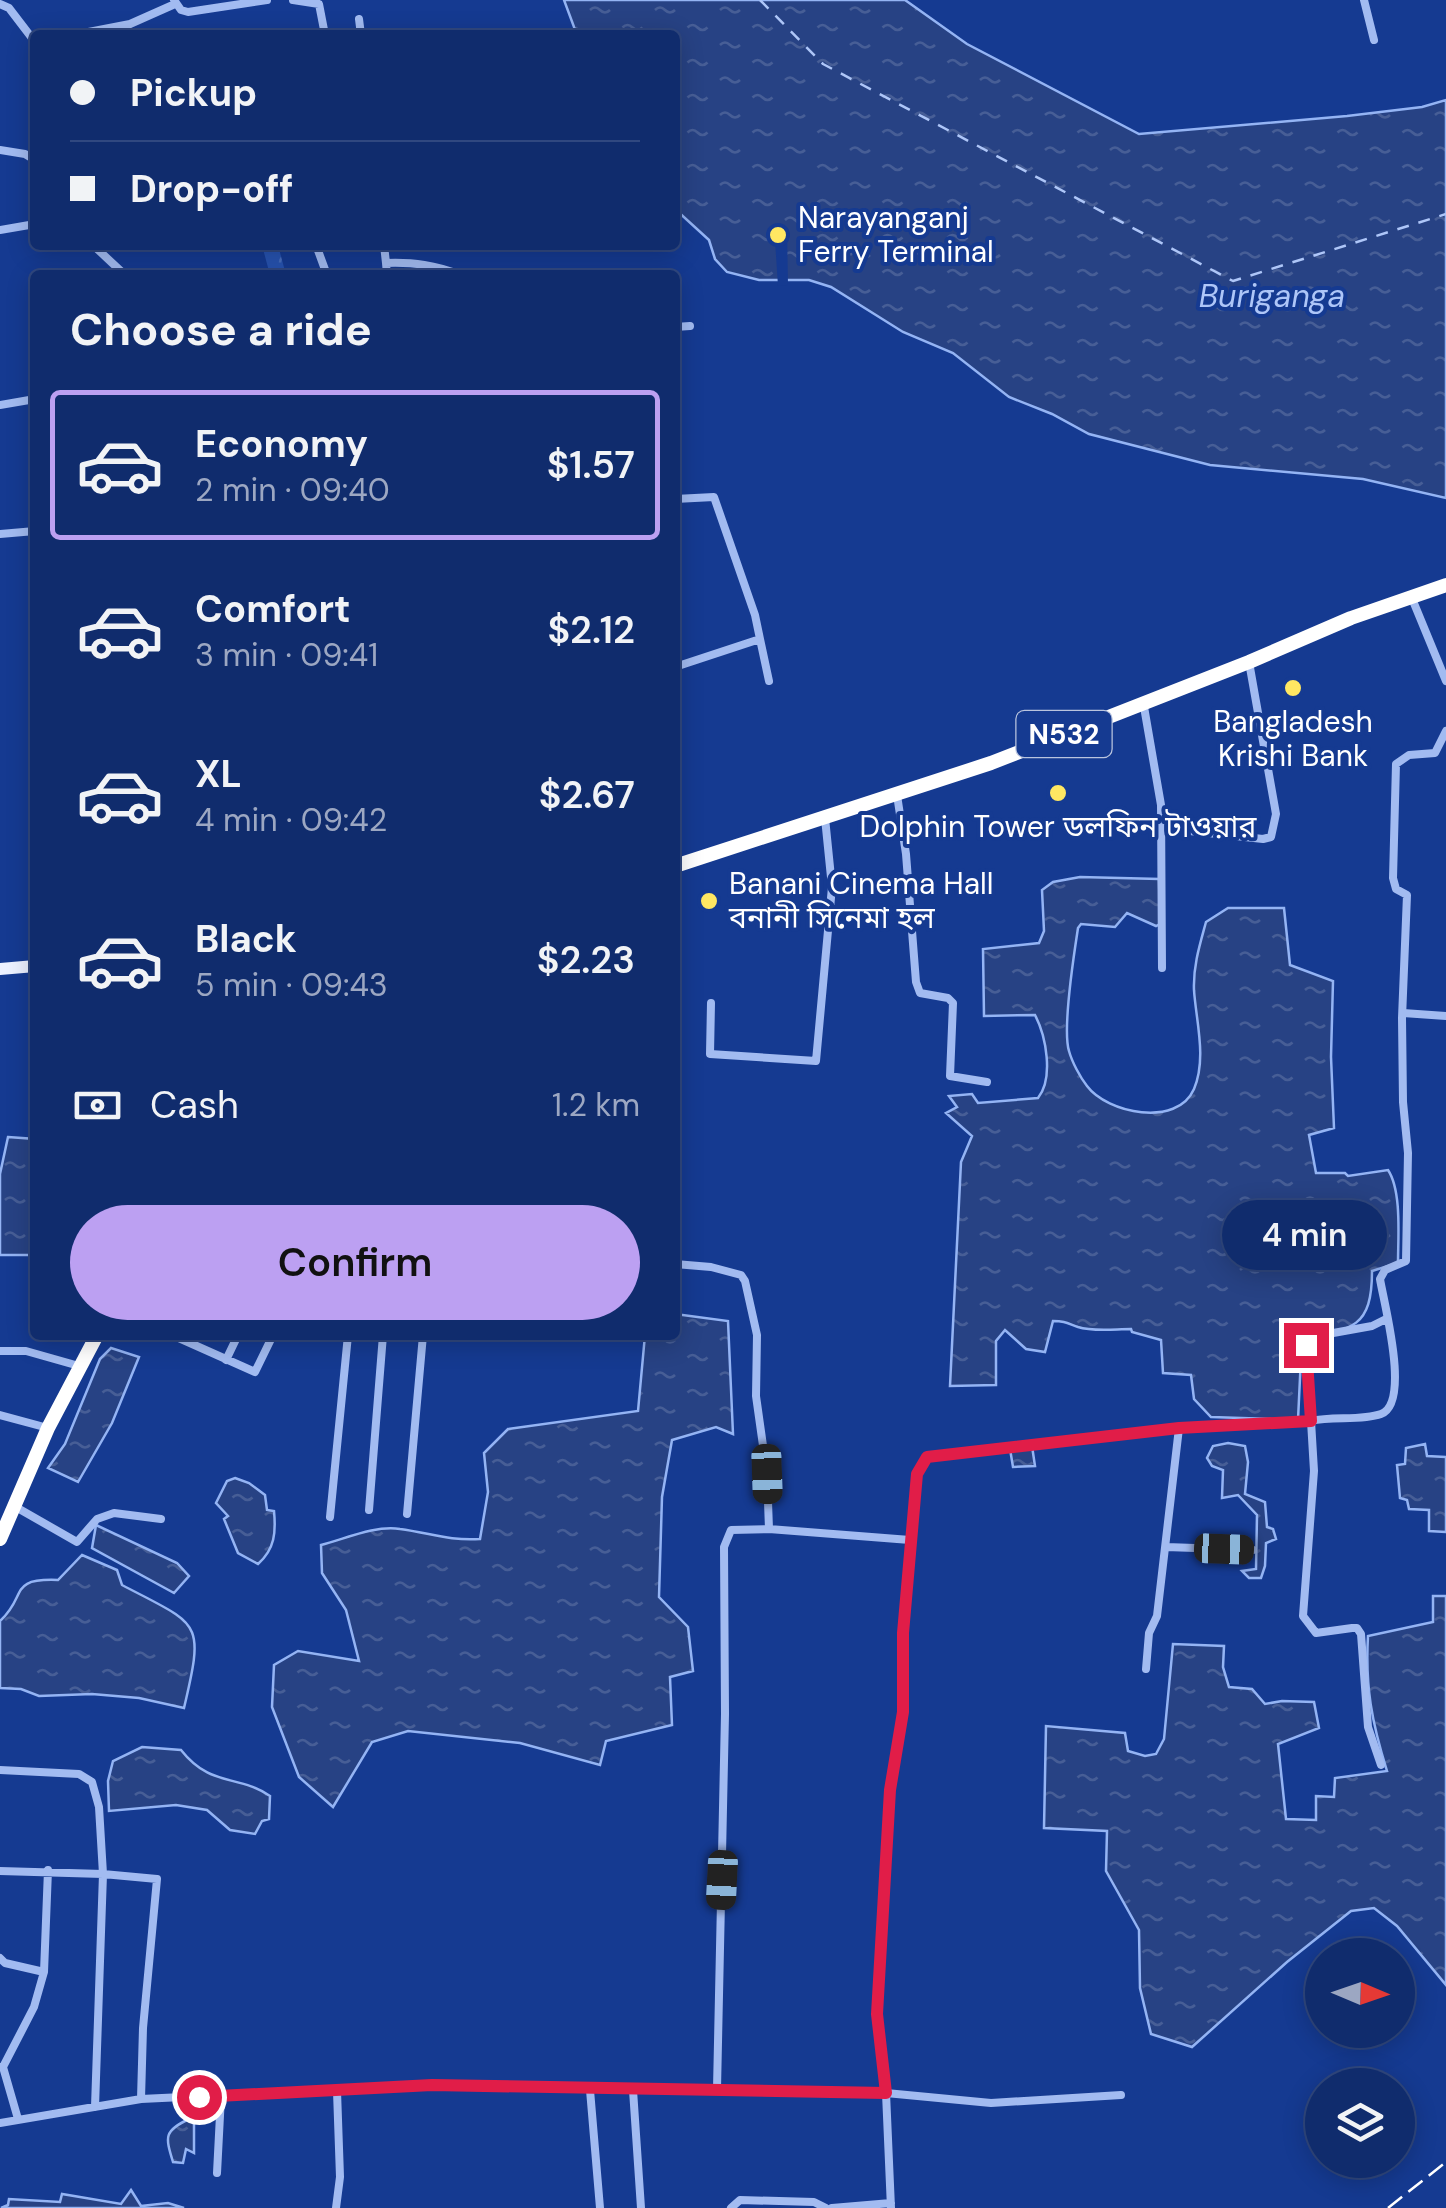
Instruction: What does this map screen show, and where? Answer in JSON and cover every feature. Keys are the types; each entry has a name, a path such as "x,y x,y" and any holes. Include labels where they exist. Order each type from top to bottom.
{"highway":[{"name":"N532","path":"680,864 991,763 1446,585"},
{"path":"0,1539 48,1428 94,1340"}],"main road":[{"path":"0,969 30,966"}],"street":[{"path":"99,30 130,24 175,2 188,12 267,0"},
{"path":"293,0 319,4 324,30"},
{"path":"1364,0 1374,40"},
{"path":"0,4 9,8 30,35"},
{"path":"359,18 360,30"},
{"path":"0,150 30,157"},
{"path":"0,230 30,225"},
{"path":"98,250 120,270"},
{"path":"385,250 386,270"},
{"path":"386,263 432,264 448,270"},
{"path":"680,327 690,326"},
{"path":"0,405 30,399"},
{"path":"680,499 714,496 760,638 769,682"},
{"path":"0,534 30,531"},
{"path":"1411,596 1446,681"},
{"path":"680,665 760,638"},
{"path":"1162,828 1272,837 1276,814 1249,662"},
{"path":"1144,701 1162,828 1162,968"},
{"path":"731,2208 740,2200 814,2202 829,2208 891,2206 886,2093 877,2014 890,1790 903,1712 903,1633 910,1540 917,1474 927,1457 1179,1428 1379,1415 1389,1410 1396,1364 1380,1279 1384,1270 1406,1261 1408,1179 1403,1102 1407,895 1396,889 1392,878 1396,764 1409,755 1435,753 1446,731"},
{"path":"897,794 916,982 920,994 948,998 953,1003 950,1076 987,1082"},
{"path":"711,1003 710,1054 816,1061 832,888 825,818"},
{"path":"1403,1013 1446,1016"},
{"path":"680,1264 712,1267 740,1275 745,1281 757,1335 756,1396 767,1474 769,1529"},
{"path":"1381,1764 1368,1726 1358,1628 1316,1633 1303,1616 1314,1471 1307,1341 1386,1320"},
{"path":"183,1340 252,1372 258,1370 271,1340"},
{"path":"198,1347 202,1340"},
{"path":"226,1360 236,1340"},
{"path":"330,1517 348,1340"},
{"path":"370,1510 383,1340"},
{"path":"407,1514 423,1340"},
{"path":"0,1351 26,1351 79,1366"},
{"path":"0,1415 48,1428"},
{"path":"1146,1669 1150,1634 1158,1616 1179,1428"},
{"path":"14,1506 77,1542 97,1520 114,1513 160,1519"},
{"path":"718,2089 726,1714 724,1547 730,1530 736,1527 910,1540"},
{"path":"1166,1548 1252,1550"},
{"path":"0,1770 80,1774 92,1782 100,1807 95,2107"},
{"path":"0,1871 99,1874 158,1881 143,2028 141,2099"},
{"path":"18,2119 2,2067 34,2007 44,1972 49,1871"},
{"path":"2,1964 44,1972"},
{"path":"0,2122 141,2099 432,2085 886,2093 990,2103 1121,2096"},
{"path":"590,2090 600,2208"},
{"path":"632,2090 642,2208"},
{"path":"336,2208 340,2176 337,2091"},
{"path":"217,2172 221,2096"}],"green space":[{"path":"263,250 279,250 285,270 269,270"}],"water":[{"name":"Buriganga","path":"564,0 905,0 967,44 1139,134 1347,116 1422,107 1446,100 1446,498 1363,479 1210,465 1089,434 1009,397 953,353 903,332 831,287 809,280 759,280 727,272 715,259 709,240 680,214 680,30 575,30"},
{"path":"1080,877 1159,879 1160,924 1156,926 1127,913 1115,927 1081,924 1078,928 1068,1009 1069,1051 1087,1086 1110,1103 1125,1109 1158,1112 1173,1109 1194,1089 1200,1052 1194,990 1196,964 1206,922 1228,908 1284,908 1290,965 1333,981 1334,1128 1309,1135 1316,1173 1348,1176 1388,1170 1397,1202 1398,1263 1372,1271 1368,1304 1356,1323 1334,1332 1302,1336 1298,1420 1211,1417 1194,1399 1191,1375 1163,1373 1161,1340 1131,1329 1090,1329 1060,1321 1053,1321 1045,1352 1026,1349 1005,1330 996,1341 996,1385 950,1386 961,1162 972,1136 946,1113 957,1107 949,1096 972,1094 978,1103 1038,1098 1047,1068 1045,1045 1035,1015 984,1016 983,949 1039,943 1044,931 1042,890 1053,882"},
{"path":"8,1137 30,1139 30,1255 0,1255 0,1174"},
{"path":"680,1315 728,1321 733,1434 716,1427 672,1440 662,1497 659,1597 688,1627 693,1671 670,1677 672,1725 606,1741 600,1765 520,1743 408,1731 372,1742 333,1807 299,1777 272,1707 274,1665 298,1651 359,1661 346,1610 322,1573 321,1545 390,1528 480,1539 488,1492 484,1453 508,1429 638,1411 645,1340 680,1340"},
{"path":"111,1348 139,1357 112,1423 78,1482 48,1468 65,1444 100,1359"},
{"path":"1425,1444 1427,1456 1446,1457 1446,1532 1429,1531 1429,1510 1409,1509 1407,1500 1400,1498 1397,1465 1405,1464 1406,1448"},
{"path":"1032,1446 1035,1466 1013,1467 1010,1449"},
{"path":"1213,1446 1245,1446 1245,1494 1265,1502 1267,1527 1273,1529 1276,1539 1266,1543 1261,1578 1249,1578 1242,1571 1256,1569 1257,1515 1238,1495 1222,1498 1223,1470 1212,1466 1207,1458"},
{"path":"235,1478 265,1495 267,1510 274,1511 273,1540 258,1564 238,1553 224,1519 228,1516 216,1503 227,1481"},
{"path":"96,1525 177,1563 189,1576 174,1593 92,1548"},
{"path":"82,1555 117,1570 122,1585 168,1609 190,1628 194,1657 184,1708 139,1698 92,1694 39,1696 21,1689 0,1688 0,1621 20,1590 31,1582 58,1580"},
{"path":"1433,1596 1446,1596 1446,1985 1415,1948 1415,1938 1407,1938 1374,1908 1351,1911 1317,1938 1305,1938 1305,1948 1192,2047 1151,2034 1140,1988 1139,1930 1106,1871 1107,1831 1044,1828 1046,1726 1125,1733 1128,1751 1145,1756 1156,1754 1164,1739 1173,1644 1224,1646 1223,1667 1229,1687 1252,1689 1265,1704 1314,1702 1319,1728 1278,1744 1286,1819 1316,1820 1316,1796 1334,1797 1335,1778 1387,1771 1371,1705 1368,1636 1433,1622"},
{"path":"142,1747 181,1750 203,1770 258,1789 270,1796 269,1819 262,1821 255,1834 230,1830 207,1810 176,1805 109,1811 108,1781 113,1761"},
{"path":"189,2119 194,2124 194,2153 186,2149 183,2163 173,2162 169,2135"},
{"path":"131,2190 141,2206 168,2203 184,2208 1,2208 8,2205 9,2199 60,2202 62,2194 121,2204"}],"pier":[{"path":"787,230 788,285 778,286 775,240 769,240 769,231"}],"ferry route":[{"path":"760,0 823,64 1233,281 1446,214"}],"railway":[{"path":"1388,2208 1446,2162"}],"place":[{"name":"Narayanganj Ferry Terminal","path":"778,235"},
{"name":"Bangladesh Krishi Bank","path":"1293,688"},
{"name":"Dolphin Tower ডলফিন টাওয়ার","path":"1058,793"},
{"name":"Banani Cinema Hall বনানী সিনেমা হল","path":"709,901"}],"route":[{"path":"199,2097 432,2085 886,2093 877,2014 890,1790 903,1712 903,1633 921,1464 927,1457 1179,1428 1311,1421 1306,1345"}]}
